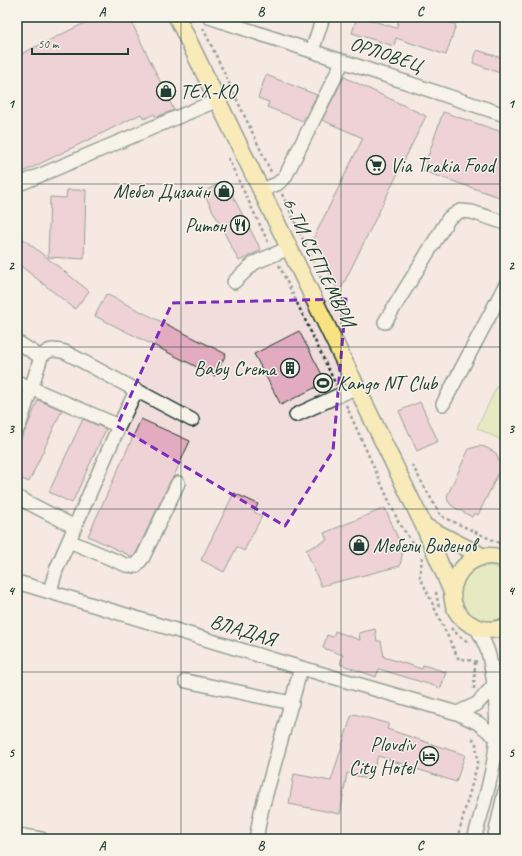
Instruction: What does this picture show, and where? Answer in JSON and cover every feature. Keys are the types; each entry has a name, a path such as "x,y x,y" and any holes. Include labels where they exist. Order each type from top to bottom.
{"main road":[{"name":"6-ТИ СЕПТЕМВРИ","path":"180,18 261,190 424,526 452,592 453,600 459,614 477,628"},
{"path":"424,526 482,556"},
{"path":"452,592 456,576 461,568 474,558 491,555 505,559"},
{"path":"477,628 491,630 505,627"}],"street":[{"path":"312,51 323,17"},
{"name":"ОРЛОВЕЦ","path":"205,20 312,51 505,114"},
{"path":"261,190 277,184 285,177 343,61"},
{"path":"17,185 218,100"},
{"path":"385,322 449,218 460,211 472,212 505,223"},
{"path":"234,282 254,263 289,248"},
{"path":"443,404 505,286"},
{"path":"17,342 41,357"},
{"path":"17,429 41,357 46,352 54,350 65,352 192,420"},
{"path":"17,382 119,426"},
{"path":"296,415 357,387"},
{"path":"50,591 56,570 119,426 136,391"},
{"path":"69,541 126,565 136,566 143,557 178,483"},
{"path":"17,497 75,527"},
{"name":"ВЛАДАЯ","path":"17,582 301,668 457,713 478,723 496,737"},
{"path":"474,839 489,784 496,737 494,685 489,654 477,628"},
{"path":"256,839 261,812 301,668"},
{"path":"186,681 292,703"},
{"path":"457,713 477,704 494,685"},
{"path":"498,836 505,792"},
{"path":"17,835 41,839"}],"path":[{"path":"205,20 277,184 328,292"},
{"path":"227,156 341,394 398,521 422,557 420,577 458,658 475,662 474,691 477,704"},
{"path":"410,462 441,516 505,545"},
{"path":"457,839 478,762 476,744 473,739 478,723"}],"highlighted area":[{"path":"346,299 333,451 285,526 117,426 172,303"}],"shaded area":[{"path":"17,17 505,17 505,839 17,839"}],"green space":[{"path":"505,370 505,442 477,428"},
{"path":"484,566 493,566 505,572 505,616 491,621 480,619 470,614 464,605 461,594 463,584 471,574"}],"building":[{"path":"97,17 129,17 174,110 156,117 154,114 144,119 141,114 17,175 17,56"},
{"path":"357,17 396,28 400,17 433,17 456,25 446,55 396,38 394,46 352,33"},
{"path":"477,50 505,59 505,75 473,63"},
{"path":"266,75 317,95 303,121 267,107 269,102 258,98"},
{"name":"Via Trakia Food","path":"344,77 426,116 339,293 313,239 363,138 322,120"},
{"path":"443,112 505,133 505,199 423,171"},
{"path":"225,181 261,250 239,261 203,192"},
{"path":"67,190 86,190 84,259 48,257 50,197 66,198"},
{"path":"17,234 89,291 75,309 17,263"},
{"path":"106,294 226,354 215,376 95,316"},
{"name":"Baby Crema","path":"299,331 326,382 281,405 254,354"},
{"path":"38,400 62,410 29,482 17,477 17,446 27,427"},
{"path":"420,402 438,441 417,451 399,411"},
{"path":"83,419 106,429 72,503 49,492"},
{"path":"141,419 190,441 133,557 88,536"},
{"path":"479,446 485,447 496,453 501,466 478,515 474,513 472,517 452,506 448,501 447,496 469,449"},
{"path":"234,493 258,504 254,512 262,516 244,551 237,547 224,572 201,560"},
{"name":"Мебели Виденов","path":"385,508 403,550 400,566 321,586 306,550 327,540 324,533"},
{"path":"375,629 377,641 381,641 384,657 422,669 423,665 446,672 441,688 379,669 376,677 340,664 343,655 323,648 327,635 333,637 335,631 360,640 359,633"},
{"path":"354,714 389,724 387,729 465,755 456,782 378,756 370,780 347,773 340,814 289,804 294,774 331,781 351,717"}],"place":[{"name":"ТЕХ-КО","path":"166,91"},
{"name":"Via Trakia Food","path":"376,165"},
{"name":"Мебел Дизайн","path":"224,191"},
{"name":"Ритон","path":"240,225"},
{"name":"Baby Crema","path":"290,368"},
{"name":"Kango NT Club","path":"323,383"},
{"name":"Мебели Виденов","path":"359,545"},
{"name":"Plovdiv City Hotel","path":"429,756"}]}
